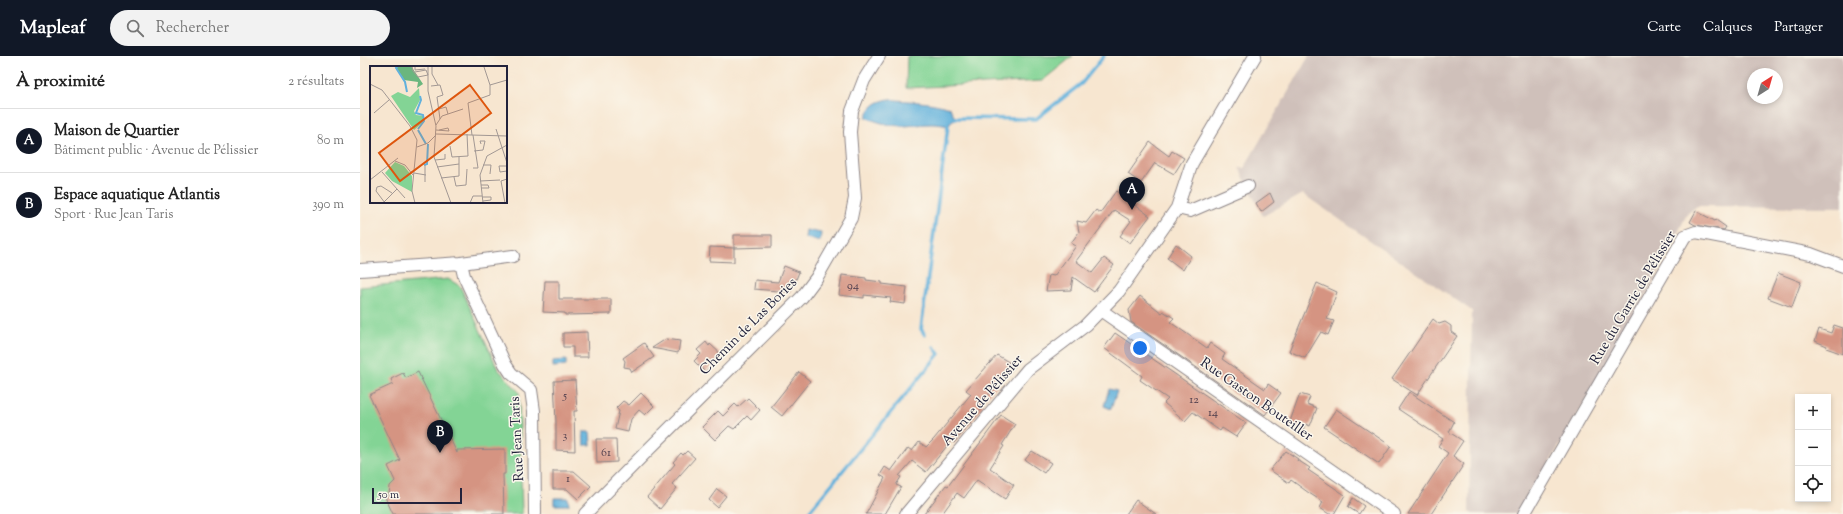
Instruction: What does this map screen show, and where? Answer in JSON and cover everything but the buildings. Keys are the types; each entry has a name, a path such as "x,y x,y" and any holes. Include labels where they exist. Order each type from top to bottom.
{"street":[{"name":"Chemin de Las Bories","path":"585,514 648,449 802,297 817,277 851,218 855,198 850,132 852,111 864,80 879,56"},
{"name":"Avenue de Pélissier","path":"906,514 1028,369 1102,311 1138,266 1177,208 1192,163 1255,56"},
{"path":"1177,208 1190,211 1248,186"},
{"name":"Rue du Garric de Pélissier","path":"1524,514 1685,236 1696,232 1811,254 1843,266"},
{"path":"360,270 461,263 513,256"},
{"name":"Rue Jean Taris","path":"461,263 464,276 505,364 511,373 531,390 534,411 536,514"},
{"name":"Rue Gaston Bouteiller","path":"1102,311 1394,514"}],"shaded area":[{"path":"1309,56 1843,56 1843,207 1697,206 1687,214 1654,281 1520,514 1473,514 1469,512 1472,311 1303,194 1263,216 1239,168 1244,168"}],"green space":[{"path":"907,56 1073,56 1042,81 906,88"},
{"path":"448,279 460,286 498,369 519,392 522,514 360,514 360,287"}],"water":[{"path":"889,99 927,103 950,108 955,118 948,126 932,124 905,126 885,124 866,117 874,105"},
{"path":"806,230 821,233 820,241 805,238"},
{"path":"566,360 566,366 553,367 553,361"},
{"path":"1109,389 1117,391 1111,409 1104,406"},
{"path":"583,432 590,432 591,445 584,445"},
{"path":"554,498 568,498 569,505 554,505"}],"waterway":[{"path":"955,118 1036,119 1082,83 1104,56"},
{"path":"925,335 921,329 948,126"},
{"path":"807,514 939,354 934,347"}],"place":[{"name":"Maison de Quartier","path":"1132,210"},
{"name":"Espace aquatique Atlantis","path":"440,453"}]}
